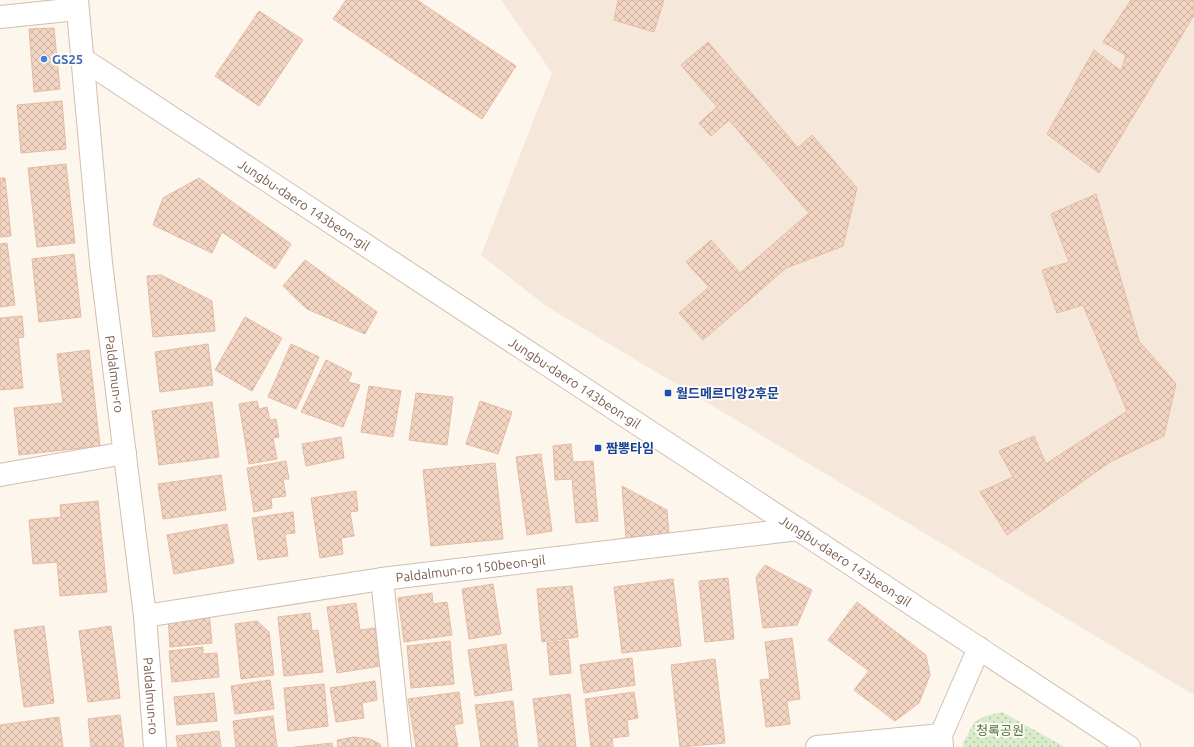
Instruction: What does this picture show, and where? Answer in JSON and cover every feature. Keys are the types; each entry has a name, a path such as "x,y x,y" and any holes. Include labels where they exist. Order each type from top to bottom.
{"street":[{"path":"0,17 77,5"},
{"name":"Paldalmun-ro","path":"77,5 101,263 144,616 155,747"},
{"name":"Jungbu-daero 143beon-gil","path":"82,58 1129,747"},
{"path":"0,475 125,453"},
{"name":"Paldalmun-ro 150beon-gil","path":"144,616 382,580 798,529"},
{"path":"382,580 400,747"},
{"path":"817,747 941,741 979,648"}],"shaded area":[{"path":"501,0 1194,0 1194,695 546,306 481,255 552,73"}],"green space":[{"name":"청록공원","path":"1002,712 1065,747 963,747 963,743 975,721 986,716"}],"building":[{"path":"346,0 417,0 516,66 482,119 333,19"},
{"path":"618,0 664,0 654,32 614,20"},
{"path":"1131,0 1194,0 1194,15 1099,173 1047,134 1094,50 1121,71 1126,55 1103,42"},
{"path":"259,11 303,40 259,106 215,76"},
{"name":"GS25","path":"54,28 60,89 34,92 29,29"},
{"path":"708,42 798,148 812,135 857,188 843,246 786,268 703,340 679,313 709,287 686,262 711,240 740,273 809,213 729,120 711,136 699,123 717,107 681,65"},
{"path":"62,101 66,149 21,153 17,105"},
{"path":"66,164 75,243 37,247 28,168"},
{"path":"0,178 5,178 11,236 0,237"},
{"path":"199,178 291,244 275,269 222,232 212,253 153,225 163,198"},
{"path":"1096,194 1139,341 1176,384 1164,436 1110,462 1007,535 980,492 1013,477 999,451 1034,436 1046,464 1127,411 1083,305 1057,313 1042,270 1069,262 1051,214"},
{"path":"7,243 15,305 0,307 0,244"},
{"path":"74,254 81,317 39,322 32,259"},
{"path":"305,260 377,312 365,334 307,309 283,286"},
{"path":"161,275 212,301 215,331 153,337 147,276"},
{"path":"22,316 24,337 18,338 23,388 0,390 0,318"},
{"path":"245,317 282,338 252,391 215,370"},
{"path":"208,344 213,385 160,392 155,352"},
{"path":"291,344 319,357 296,409 268,397"},
{"path":"89,350 100,446 19,455 14,408 63,403 57,354"},
{"path":"326,360 352,373 348,382 360,385 343,427 301,412"},
{"path":"369,386 401,391 393,437 361,432"},
{"path":"416,393 453,397 447,445 409,440"},
{"path":"257,401 259,409 267,407 270,420 276,419 279,437 273,438 277,459 249,464 239,404"},
{"path":"480,401 512,412 498,454 466,444"},
{"path":"212,402 219,457 159,465 152,411"},
{"path":"341,437 344,458 306,466 302,444"},
{"path":"571,444 573,462 593,461 598,521 576,523 572,479 555,480 553,446"},
{"path":"541,454 552,531 527,535 516,457"},
{"path":"286,461 289,479 283,479 286,496 271,498 272,508 254,512 247,468"},
{"path":"495,463 503,539 431,546 423,470"},
{"path":"221,475 226,510 163,519 158,484"},
{"path":"622,486 667,510 669,534 626,538"},
{"path":"356,491 358,511 350,512 354,536 341,538 343,554 320,558 311,498"},
{"path":"98,501 107,592 60,596 57,562 33,564 29,520 61,517 60,505"},
{"path":"293,512 295,533 285,534 288,556 258,560 252,518"},
{"path":"227,524 234,563 174,574 167,535"},
{"path":"765,565 812,590 797,625 763,628 756,577"},
{"path":"728,578 734,639 705,642 699,581"},
{"path":"673,579 681,646 622,653 614,587"},
{"path":"493,584 501,634 469,639 462,589"},
{"path":"572,586 578,637 542,642 537,589"},
{"path":"432,593 433,604 447,602 452,635 404,642 398,598"},
{"path":"857,602 926,655 930,675 919,703 895,721 854,690 869,671 828,640"},
{"path":"356,603 360,630 375,628 380,666 337,673 327,607"},
{"path":"209,612 212,643 170,647 168,616"},
{"path":"310,613 312,631 318,630 323,672 284,676 278,617"},
{"path":"257,621 269,632 274,675 241,679 235,624"},
{"path":"44,626 54,703 24,707 14,630"},
{"path":"111,626 120,698 88,702 79,631"},
{"path":"792,638 800,699 787,701 790,724 766,727 760,680 770,679 765,642"},
{"path":"568,640 571,673 550,675 547,643"},
{"path":"450,641 454,684 411,688 407,646"},
{"path":"506,644 512,690 475,696 468,650"},
{"path":"203,647 203,654 217,653 219,677 172,682 169,651"},
{"path":"632,658 635,685 584,693 580,665"},
{"path":"715,659 725,743 680,747 671,665"},
{"path":"270,680 274,709 235,714 231,686"},
{"path":"375,681 377,700 362,703 364,718 336,722 330,688"},
{"path":"324,684 328,726 288,731 284,688"},
{"path":"459,692 463,723 454,725 458,747 416,747 408,699"},
{"path":"634,692 638,718 627,720 629,736 612,738 613,747 591,747 585,699"},
{"path":"214,693 217,721 177,725 174,697"},
{"path":"570,694 576,747 539,747 533,699"},
{"path":"513,701 518,747 481,747 475,705"},
{"path":"120,715 124,747 91,747 88,719"},
{"path":"273,716 277,747 236,747 233,721"},
{"path":"59,717 63,747 0,747 0,725"},
{"path":"219,731 221,747 178,747 176,736"},
{"path":"354,737 370,739 380,744 381,747 338,747 337,740"},
{"path":"332,743 333,747 295,747"}],"place":[{"name":"GS25","path":"44,59"},
{"name":"월드메르디앙2후문","path":"668,393"},
{"name":"짬뽕타임","path":"598,448"}]}
